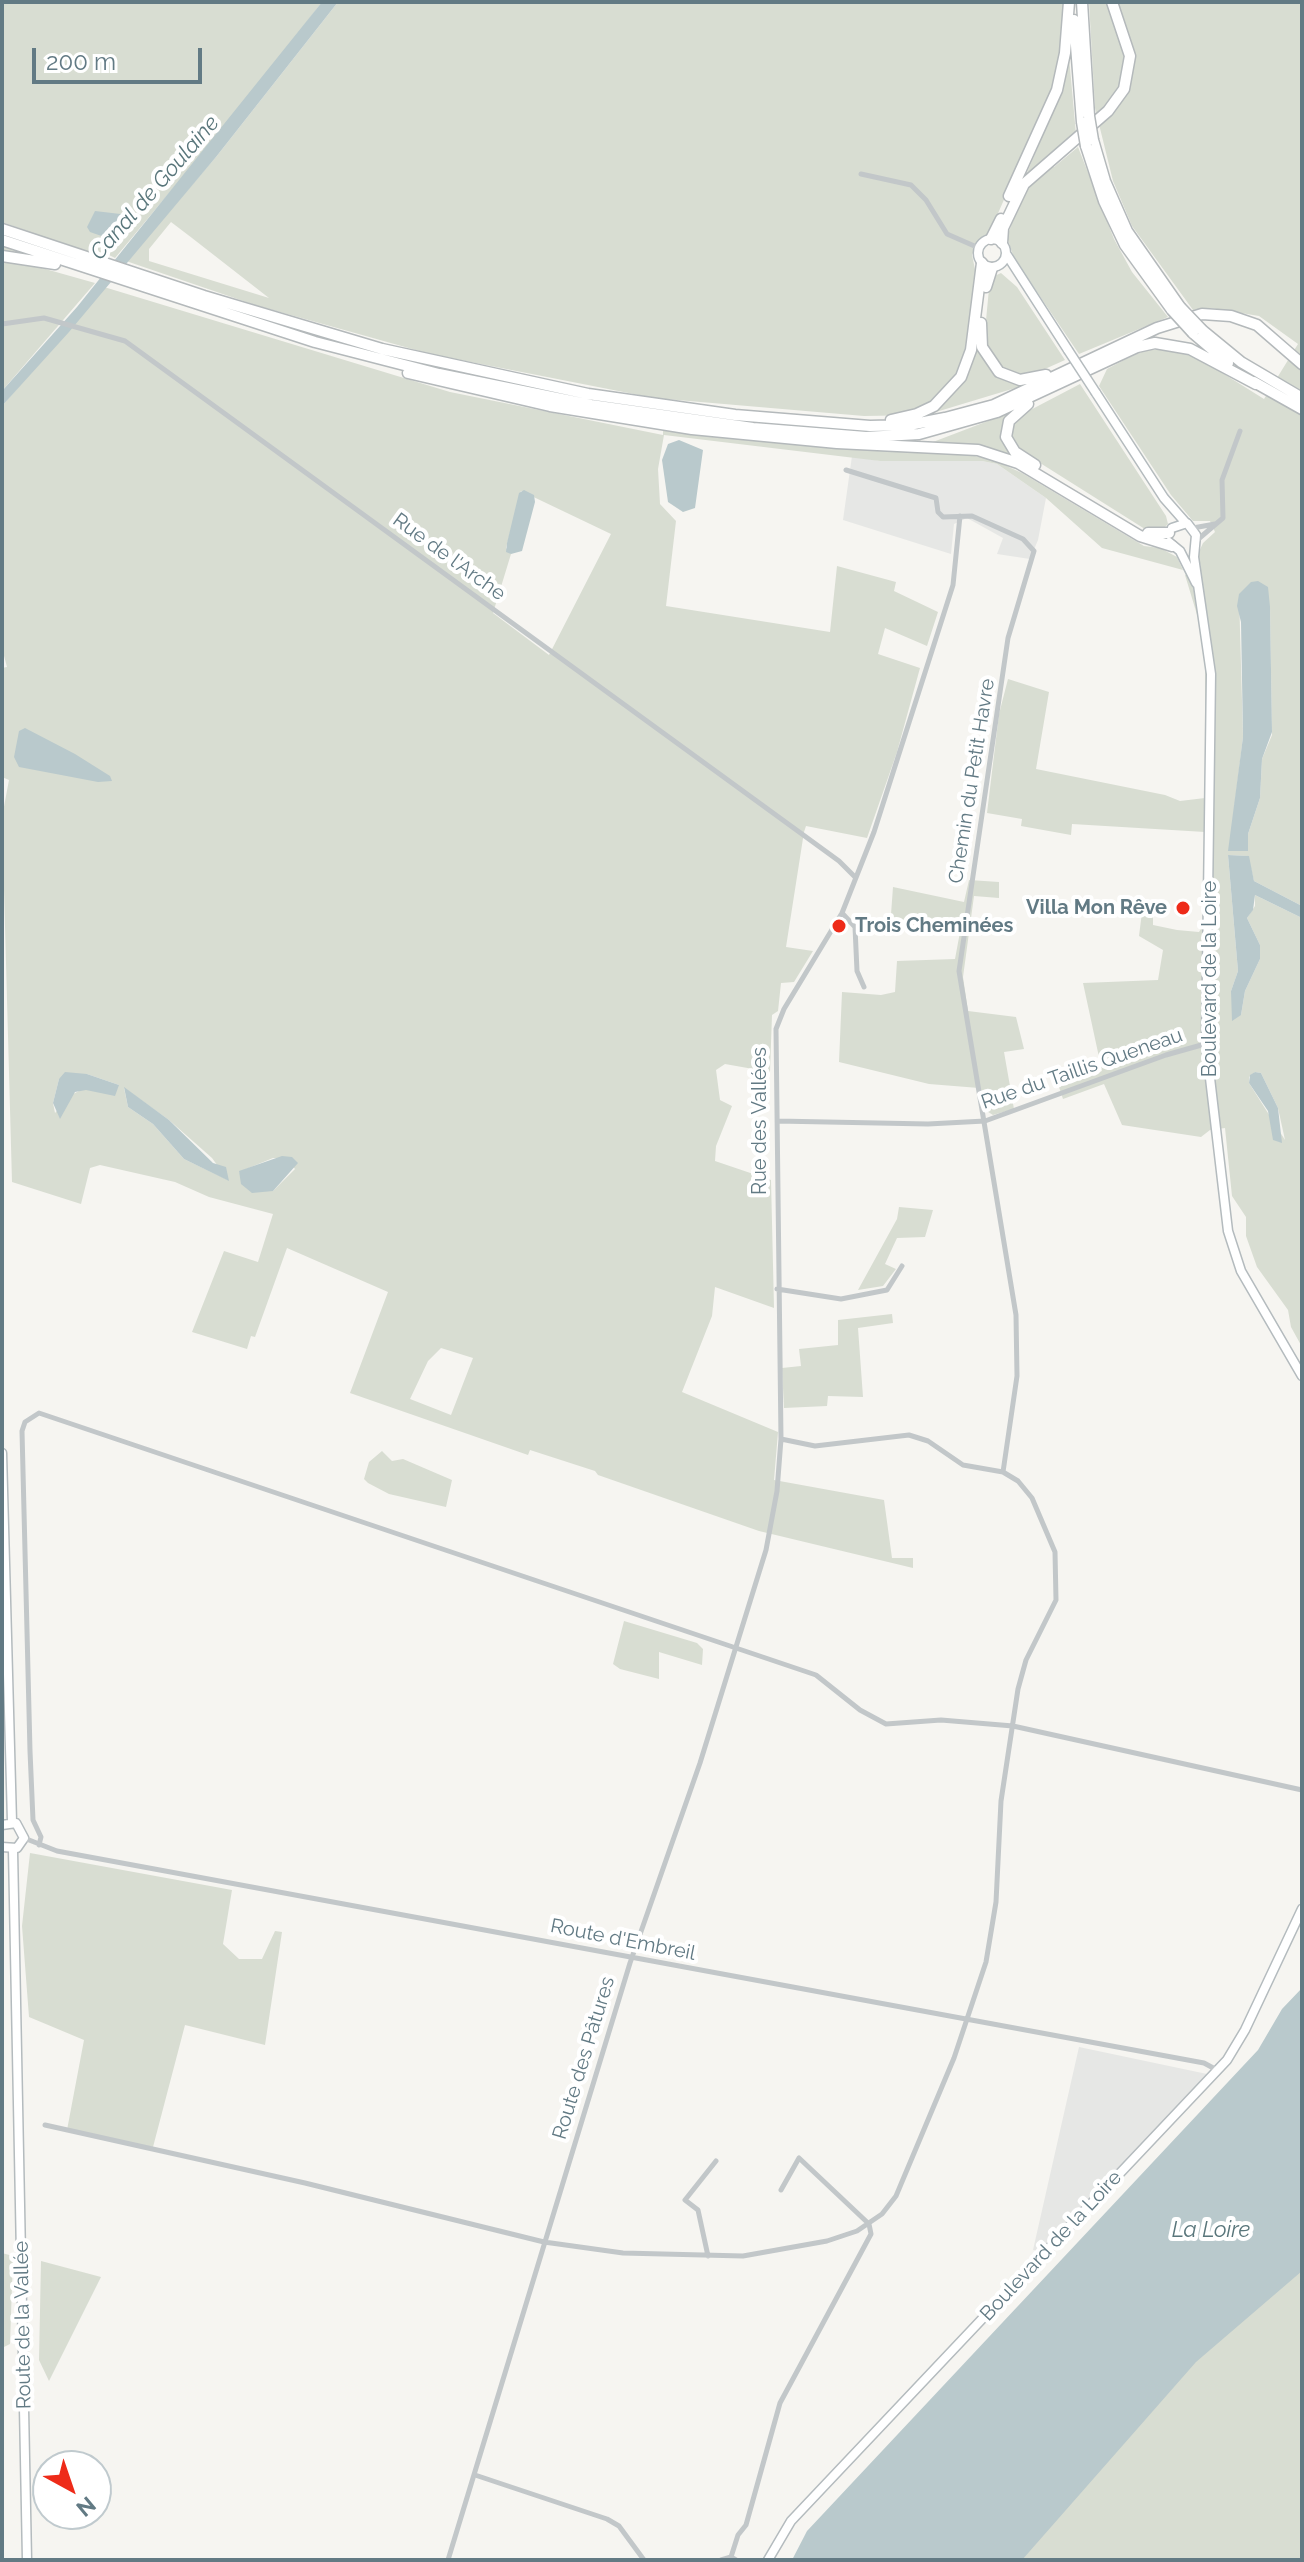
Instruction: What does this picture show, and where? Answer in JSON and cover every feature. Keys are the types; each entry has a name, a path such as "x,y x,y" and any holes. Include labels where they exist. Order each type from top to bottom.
{"highway":[{"path":"1071,2 1085,119 1118,232 1140,269 1198,332 1256,384 1302,409"},
{"path":"997,241 1057,90 1071,2"},
{"path":"1082,2 1085,119"},
{"path":"997,241 1024,184 1108,111 1124,89 1130,56 1112,2"},
{"path":"2,229 103,268"},
{"path":"2,240 330,334 479,372 675,407 847,424 909,425 970,412 1142,345 1164,343 1198,353 1302,398"},
{"path":"2,256 24,257 92,274 103,268"},
{"path":"992,265 986,281 980,340 994,367 1013,378 1027,380 1092,364"},
{"path":"847,424 857,420 897,419 917,414 950,393 961,377 971,350 992,265"},
{"path":"123,274 315,342 451,376 591,405 739,427 866,437 919,434 973,421 1187,317 1216,314 1249,322 1278,340 1302,364"},
{"path":"315,342 322,347 461,388 624,420 776,438 951,446 987,452 1023,466 1144,538 1176,548"},
{"path":"1092,364 1018,411 1006,426 1008,443 1020,456 1144,531 1159,536 1170,531"}],"main road":[{"path":"1023,281 992,265 979,248 997,241 1007,255 1164,498 1190,526 1170,531"},
{"path":"992,265 1007,255"},
{"name":"Boulevard de la Loire","path":"1164,498 1176,548 1205,611"},
{"name":"Boulevard de la Loire","path":"1190,526 1205,611 1213,714 1206,1044 1234,1253 1241,1271 1302,1376"},
{"path":"1176,548 1194,544"},
{"path":"2,1453 12,1822"},
{"path":"2,1825 12,1822 20,1826 24,1838 13,1850 2,1847"},
{"name":"Route de la Vallée","path":"13,1850 27,2560"},
{"name":"Boulevard de la Loire","path":"768,2560 791,2521 1217,2070 1245,2030 1302,1909"}],"street":[{"path":"861,174 896,179 911,185 926,200 947,234 979,248"},
{"name":"Rue de l'Arche","path":"2,324 33,317 125,341 839,861 855,877"},
{"path":"1194,544 1225,512 1222,480 1240,431"},
{"name":"Chemin du Petit Havre","path":"846,470 936,498 940,514 972,516 1023,539 1031,545 1035,555 1008,638 960,955 962,998 1010,1269 1019,1350 1003,1472"},
{"name":"Rue des Vallées","path":"772,1522 781,1439 776,1029 784,1009 842,913 874,832 928,654 953,585 960,516"},
{"path":"1190,526 1216,524"},
{"path":"842,913 855,927 857,971 864,987"},
{"name":"Rue du Taillis Queneau","path":"776,1121 928,1124 985,1121 1166,1055 1206,1044"},
{"path":"777,1289 841,1299 887,1290 902,1266"},
{"path":"39,1845 41,1837 33,1820 30,1751 22,1431 25,1422 39,1413 816,1675 860,1710 886,1724 957,1720 1013,1726 1302,1790"},
{"path":"45,2125 290,2179 544,2242 623,2253 743,2256 827,2241 869,2224 896,2196 969,2020 992,1936 998,1826 1013,1726 1026,1660 1056,1600 1056,1563 1041,1512 1025,1487 1003,1472 963,1465 928,1441 909,1435 815,1446 781,1439"},
{"name":"Route des Pâtures","path":"448,2560 632,1957 737,1650 772,1522"},
{"name":"Route d'Embreil","path":"24,1838 39,1845 1204,2063 1217,2070"},
{"path":"721,2560 734,2558 738,2535 746,2525 780,2403 871,2234 869,2224 799,2158 781,2190"},
{"path":"708,2256 698,2210 685,2200 716,2161"},
{"path":"475,2475 607,2519 619,2526 644,2560"}],"shaded area":[{"path":"2,2 322,2 258,86 115,258 109,255 106,259 2,222"},
{"path":"338,2 1064,2 1061,53 1054,85 989,234 977,243 972,255 976,274 969,329 985,331 990,278 1001,273 1017,287 1065,360 1027,377 1022,386 926,415 864,416 654,398 430,354 255,305 126,261 216,157","holes":["171,222 269,298 149,261 149,249"]},
{"path":"1089,2 1302,2 1302,906 1254,881 1248,856 1228,855 1238,971 1231,991 1241,1015 1245,991 1260,959 1260,945 1247,918 1255,906 1255,895 1302,918 1302,1347 1291,1327 1288,1310 1257,1267 1246,1236 1246,1217 1232,1196 1225,1128 1210,1130 1201,1137 1122,1125 1104,1084 1063,1099 1059,1087 1102,1071 1083,983 1158,980 1163,950 1139,936 1142,912 1153,914 1153,925 1177,930 1199,932 1204,924 1205,832 1072,824 1071,835 1021,826 1022,819 987,813 999,714 1008,679 1049,692 1036,769 1165,795 1180,801 1205,798 1205,641 1185,575 1201,568 1198,554 1203,543 1215,532 1210,521 1193,521 1171,495 1099,386 1107,369 1126,359 1146,350 1173,350 1200,359 1264,399 1298,344 1259,316 1211,308 1193,310 1132,226 1113,181 1095,108","holes":["1239,594 1270,607 1272,735 1262,759 1260,798 1248,834 1248,851 1229,851 1243,737","1255,1072 1261,1073 1278,1108 1285,1140 1249,1083 1249,1077"]},
{"path":"1069,57 1076,134 1026,175 1060,95"},
{"path":"1078,147 1114,239 1132,272 1168,317 1079,354 1014,258 1007,237 1023,192 1047,166 1054,167"},
{"path":"2,245 18,250 17,261 95,283 2,391"},
{"path":"104,287 450,392 663,435 663,430 820,447 959,453 991,459 1022,473 1144,546 1160,548 1177,557 1183,570 1102,548 1046,498 997,464 982,461 880,461 664,435 658,469 660,504 676,521 666,606 830,632 837,566 896,582 894,591 938,612 927,646 885,628 878,654 920,668 897,752 867,838 806,826 786,947 813,951 794,982 781,983 778,1011 772,1015 770,1072 725,1064 716,1070 720,1100 732,1106 716,1146 715,1161 771,1180 774,1308 715,1287 712,1316 682,1392 778,1432 774,1480 884,1500 892,1558 913,1558 913,1568 759,1531 598,1475 595,1471 530,1450 528,1455 350,1393 388,1292 287,1248 255,1337 251,1336 247,1349 192,1332 224,1251 258,1262 273,1214 209,1197 175,1182 100,1165 90,1168 81,1204 12,1182 2,817 9,780 2,777 2,668 7,667 3,652 2,406","holes":["521,491 611,534 549,655 493,613 511,554 506,548","87,1074 119,1085 81,1090 71,1095 55,1113 53,1103 59,1079","124,1088 169,1120 212,1158 228,1180 184,1159 153,1124 128,1107","273,1158 286,1158 295,1169 273,1191 239,1172","441,1348 473,1358 451,1415 410,1399 428,1361"]},
{"path":"1080,384 1166,516 1168,524 1163,529 1148,531 1029,456 1013,456 971,444 933,442 1009,413 1017,417"},
{"path":"852,456 880,461 982,461 997,464 1046,498 1038,540 1030,559 997,554 1003,538 967,518 954,524 951,554 843,520"},
{"path":"969,880 999,882 999,898 974,896 963,977 968,1011 1016,1017 1024,1049 1004,1052 1014,1109 993,1115 985,1110 979,1088 929,1084 839,1062 842,992 881,995 895,992 897,961 955,959 960,932 890,928 893,887 964,902"},
{"path":"899,1207 933,1210 925,1237 897,1238 885,1264 896,1269 883,1286 858,1290 897,1219"},
{"path":"892,1314 893,1323 858,1328 863,1397 828,1396 827,1406 784,1408 782,1368 801,1366 799,1349 838,1345 838,1320"},
{"path":"382,1451 392,1461 403,1459 452,1480 446,1507 389,1494 368,1483 364,1479 369,1462"},
{"path":"624,1621 697,1643 703,1649 702,1665 659,1652 659,1679 620,1669 613,1664"},
{"path":"30,1853 232,1890 223,1944 239,1959 262,1959 275,1931 282,1932 265,2045 185,2025 153,2147 67,2130 84,2040 29,2017 22,1926"},
{"path":"1079,2047 1207,2074 1041,2251 1033,2250"},
{"path":"2,2253 13,2256 10,2344 2,2348"},
{"path":"41,2261 101,2277 49,2381 39,2360"},
{"path":"1302,2270 1302,2560 992,2560 1196,2347"}],"water":[{"path":"322,2 338,2 216,157 69,332 2,406 2,391 77,307"},
{"path":"95,211 133,217 113,240 90,232 87,227"},
{"path":"679,440 703,450 695,508 683,512 668,502 662,460 668,444"},
{"path":"524,490 534,495 535,502 522,551 511,554 506,552 507,543 519,493"},
{"path":"1258,581 1268,587 1270,607 1272,732 1262,759 1260,798 1248,834 1248,851 1228,851 1243,737 1241,622 1237,606 1239,594 1251,582"},
{"path":"25,728 75,754 110,776 112,781 98,782 19,767 14,757 19,731"},
{"path":"1228,855 1249,856 1254,881 1302,906 1302,918 1255,895 1253,910 1247,918 1260,945 1260,959 1245,991 1241,1015 1232,1021 1231,991 1238,971"},
{"path":"65,1072 87,1074 119,1085 115,1096 86,1090 75,1092 60,1119 53,1103 59,1079"},
{"path":"1261,1073 1278,1108 1282,1143 1273,1140 1268,1111 1249,1083 1250,1075"},
{"path":"124,1087 169,1120 213,1163 226,1167 229,1181 184,1159 153,1124 128,1107"},
{"path":"282,1156 292,1157 298,1163 273,1191 252,1193 241,1184 239,1171"},
{"name":"La Loire","path":"1302,1988 1302,2271 1196,2362 1022,2560 792,2560 807,2531 1258,2050 1282,2009"}],"place":[{"name":"Villa Mon Rêve","path":"1183,908"},
{"name":"Trois Cheminées","path":"839,926"}],"water label":[{"name":"Canal de Goulaine","path":"155,188"}]}
